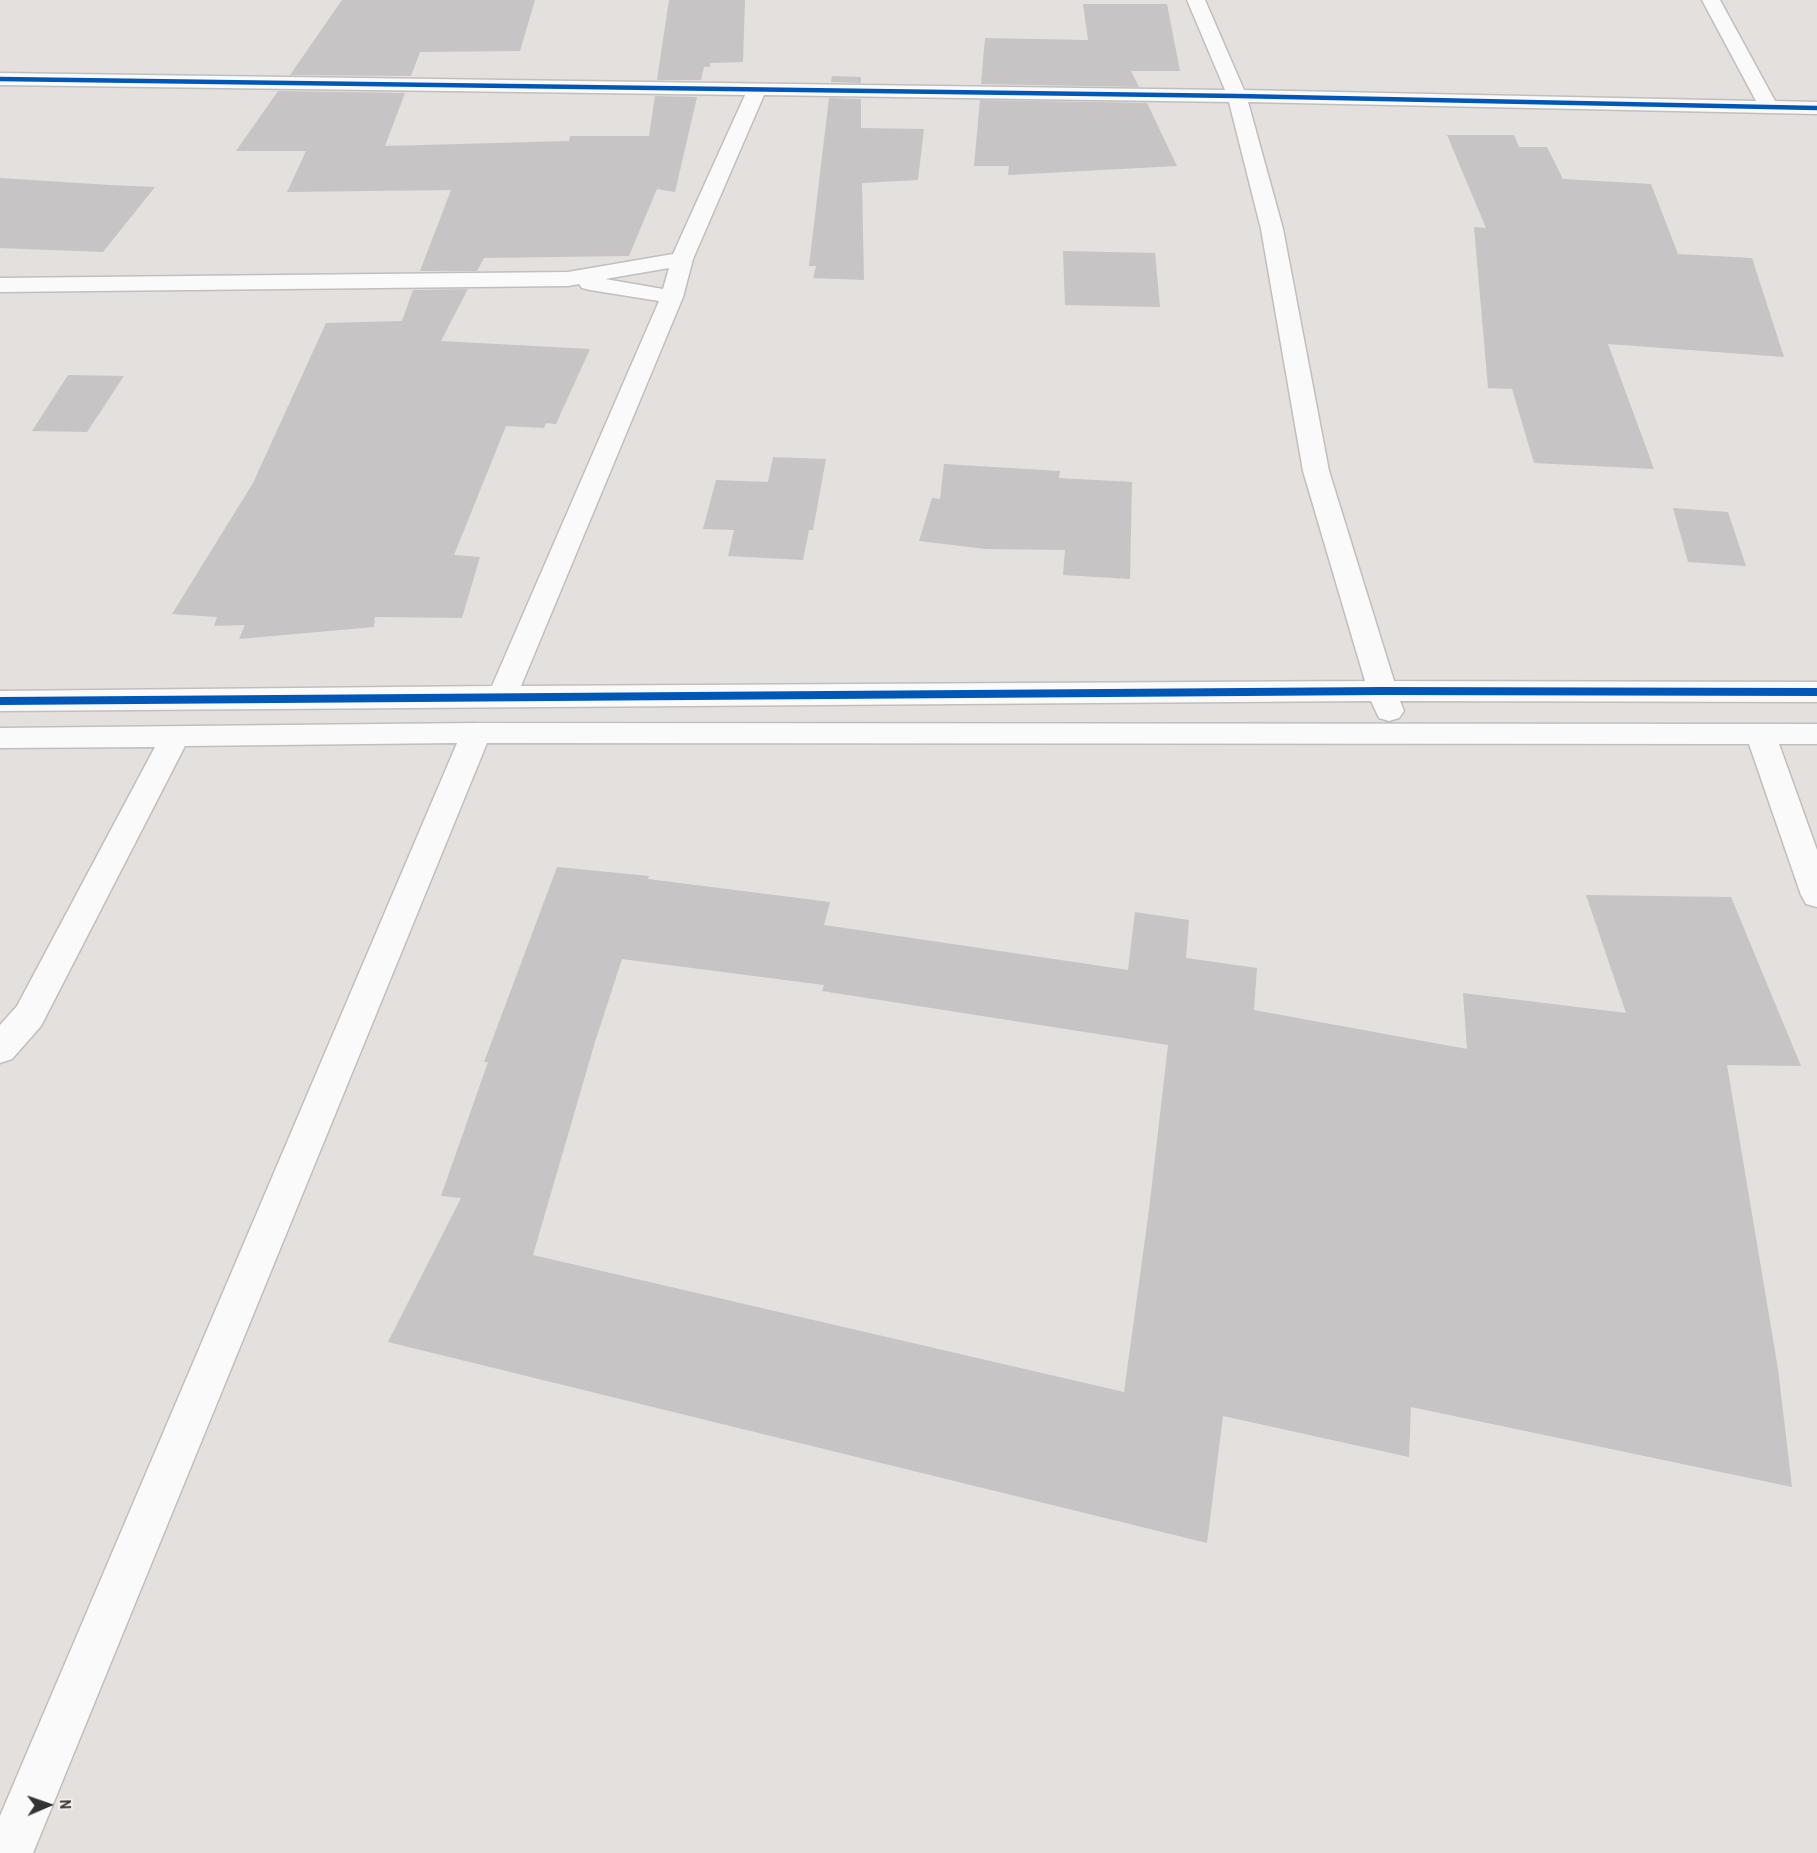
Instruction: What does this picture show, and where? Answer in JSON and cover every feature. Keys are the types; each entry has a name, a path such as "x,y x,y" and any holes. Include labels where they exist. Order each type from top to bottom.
{"street":[{"path":"1196,0 1237,96 1272,229 1316,471 1397,734"},
{"path":"1711,0 1768,106"},
{"path":"0,79 1237,96 1817,108"},
{"path":"502,696 672,297 682,259 757,89"},
{"path":"0,285 568,279 682,259"},
{"path":"568,279 672,297"},
{"path":"0,702 502,696 1382,691 1817,692"},
{"path":"9,1853 476,733"},
{"path":"0,738 174,738 476,733 1817,734"},
{"path":"1760,733 1817,895"},
{"path":"0,1049 29,1016 174,738"}],"building":[{"path":"342,0 535,0 520,51 420,52 411,76 290,75"},
{"path":"669,0 745,0 743,62 710,63 710,67 704,67 701,80 657,80"},
{"path":"1083,4 1167,4 1180,71 1131,71 1139,87 981,84 985,38 1088,40"},
{"path":"832,76 861,77 861,83 831,82"},
{"path":"278,91 405,93 385,146 569,141 570,136 649,136 655,96 697,97 675,192 657,189 629,256 484,258 477,271 420,271 451,190 287,192 306,151 236,151"},
{"path":"829,98 861,99 861,128 924,129 918,180 862,183 864,280 813,278 816,266 809,266"},
{"path":"980,100 1147,103 1177,166 1008,175 1009,166 974,166"},
{"path":"1447,135 1514,135 1519,147 1547,147 1563,179 1651,184 1678,254 1752,258 1784,357 1608,344 1654,469 1534,463 1512,389 1488,388 1474,227 1486,228"},
{"path":"0,178 155,187 103,252 0,248"},
{"path":"1063,251 1155,253 1160,307 1065,305"},
{"path":"468,289 441,341 590,349 556,424 546,423 544,428 506,426 454,555 480,557 462,618 375,617 374,627 239,639 245,625 214,626 217,617 172,614 253,483 326,323 402,321 413,290"},
{"path":"68,375 124,376 87,432 32,431"},
{"path":"773,457 826,459 813,530 809,530 803,560 728,556 734,530 703,529 716,480 768,482"},
{"path":"944,464 1060,471 1059,478 1132,482 1130,579 1063,575 1065,550 986,549 919,541 932,498 940,499"},
{"path":"1673,508 1728,512 1746,566 1688,562"},
{"path":"557,867 649,876 648,879 830,902 824,925 1128,970 1135,912 1189,920 1186,958 1257,968 1254,1010 1467,1049 1463,993 1626,1013 1586,895 1731,897 1801,1066 1727,1065 1778,1369 1792,1487 1411,1407 1409,1457 1223,1416 1207,1543 388,1342 461,1198 441,1196 488,1062 484,1062","holes":["622,959 824,985 822,991 1168,1045 1149,1210 1124,1392 533,1255 595,1042"]}],"cycle path":[{"path":"0,79 1237,96 1817,108"},
{"path":"0,701 1382,691 1817,692"}]}
